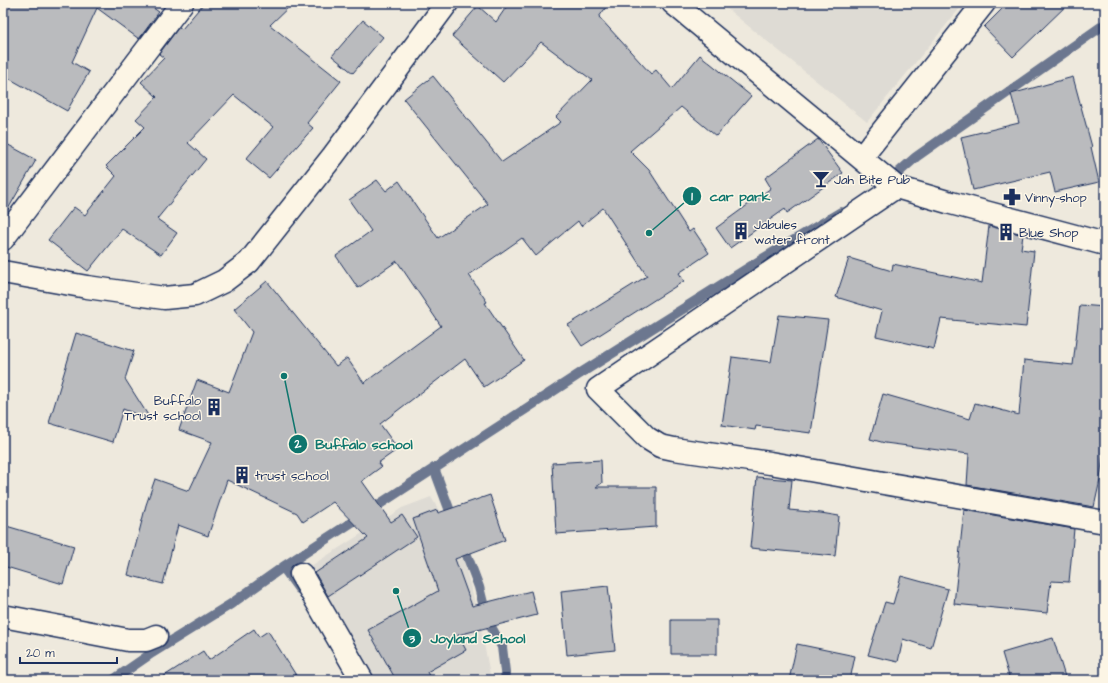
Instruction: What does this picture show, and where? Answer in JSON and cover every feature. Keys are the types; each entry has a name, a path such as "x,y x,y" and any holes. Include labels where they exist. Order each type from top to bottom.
{"street":[{"path":"3,239 182,3"},
{"path":"3,272 87,287 164,298 195,295 224,281 250,262 333,156 447,3"},
{"path":"673,3 896,187 1105,244"},
{"path":"860,158 984,3"},
{"path":"896,187 598,389 647,438 660,446 770,463 1105,522"},
{"path":"301,574 362,680"},
{"path":"3,616 128,640 146,640 156,636"}],"shaded area":[{"path":"720,3 964,3 867,122"},
{"path":"431,497 460,547 478,614 490,674 482,680 376,680 306,569 402,508"}],"building":[{"path":"3,3 146,3 159,12 139,39 97,8 72,62 89,72 67,111 3,75"},
{"path":"204,3 293,3 270,25 341,81 307,123 313,128 269,178 246,159 273,127 234,95 188,143 206,159 157,219 177,233 161,255 122,229 88,271 48,240 74,207 85,215 116,176 106,166 145,127 136,119 157,97 141,82 164,58 159,54 179,27 182,29"},
{"path":"509,3 609,3 599,17 651,74 656,70 672,89 700,55 751,96 716,136 681,107 630,151 649,170 689,232 693,229 709,253 679,273 684,281 582,346 568,325 647,276 603,208 581,226 578,221 536,256 522,238 469,275 487,302 485,303 524,360 484,387 465,359 380,424 398,449 378,463 381,467 362,481 391,522 402,515 417,537 328,596 315,573 368,538 333,502 303,522 297,513 227,480 208,536 178,525 163,584 128,575 146,505 155,479 189,491 212,442 179,430 197,380 229,392 252,332 234,309 267,281 336,366 347,358 364,383 441,326 397,261 358,288 336,256 371,231 349,200 377,180 386,191 399,181 438,238 488,204 404,99 433,76 502,162 561,122 556,117 592,80 541,42 503,82 452,36 478,6 496,22"},
{"path":"1008,3 1069,3 1013,57 984,27"},
{"path":"363,20 383,37 353,73 332,56"},
{"path":"1073,77 1092,147 1099,182 1055,192 1050,172 973,190 961,137 1019,123 1011,94"},
{"path":"818,139 843,173 787,213 785,209 730,248 716,228 771,188 765,178"},
{"path":"3,142 36,160 3,218"},
{"path":"989,226 1023,235 1021,249 1034,251 1026,327 941,319 934,349 876,336 882,311 836,297 849,258 892,271 893,264 982,283"},
{"path":"1080,305 1105,307 1105,436 1100,480 1094,507 967,485 969,454 885,443 870,439 883,394 970,419 975,403 1019,415 1024,360 1073,365"},
{"path":"779,315 828,320 811,433 756,426 755,430 722,425 732,357 771,362"},
{"path":"76,333 134,351 125,379 151,420 123,409 113,442 49,423"},
{"path":"601,460 602,483 596,487 656,487 656,527 556,534 552,463"},
{"path":"757,477 792,480 789,510 839,516 835,556 750,548"},
{"path":"490,495 505,540 455,559 472,606 531,591 537,615 458,635 466,650 427,672 431,680 396,680 368,630 438,591 413,519 437,510 438,513"},
{"path":"964,510 1074,529 1069,582 1051,581 1047,613 954,604"},
{"path":"3,525 74,546 63,584 3,566"},
{"path":"901,576 948,589 931,648 903,639 898,662 868,655 885,602 893,604"},
{"path":"608,586 615,650 567,655 561,591"},
{"path":"671,620 717,620 717,654 671,654"},
{"path":"254,629 259,637 268,631 299,680 158,680 203,651 209,660"},
{"path":"1053,638 1066,680 1010,680 1002,653"},
{"path":"797,644 855,656 850,680 789,680"}],"waterway":[{"path":"899,172 916,157 1105,24"},
{"path":"113,680 152,653 231,604 283,567 584,371 764,258 841,212"},
{"path":"434,468 454,522"},
{"path":"462,542 479,587 487,619 502,647 506,680"},
{"path":"283,567 299,589"}],"place":[{"name":"Jah Bite Pub","path":"821,179"},
{"name":"Vinny-shop","path":"1012,197"},
{"name":"Jabules water front","path":"741,231"},
{"name":"Blue Shop","path":"1006,232"},
{"name":"car park","path":"649,233"},
{"name":"Buffalo school","path":"284,376"},
{"name":"Buffalo Trust school","path":"214,407"},
{"name":"trust school","path":"242,475"},
{"name":"Joyland School","path":"396,591"}]}
